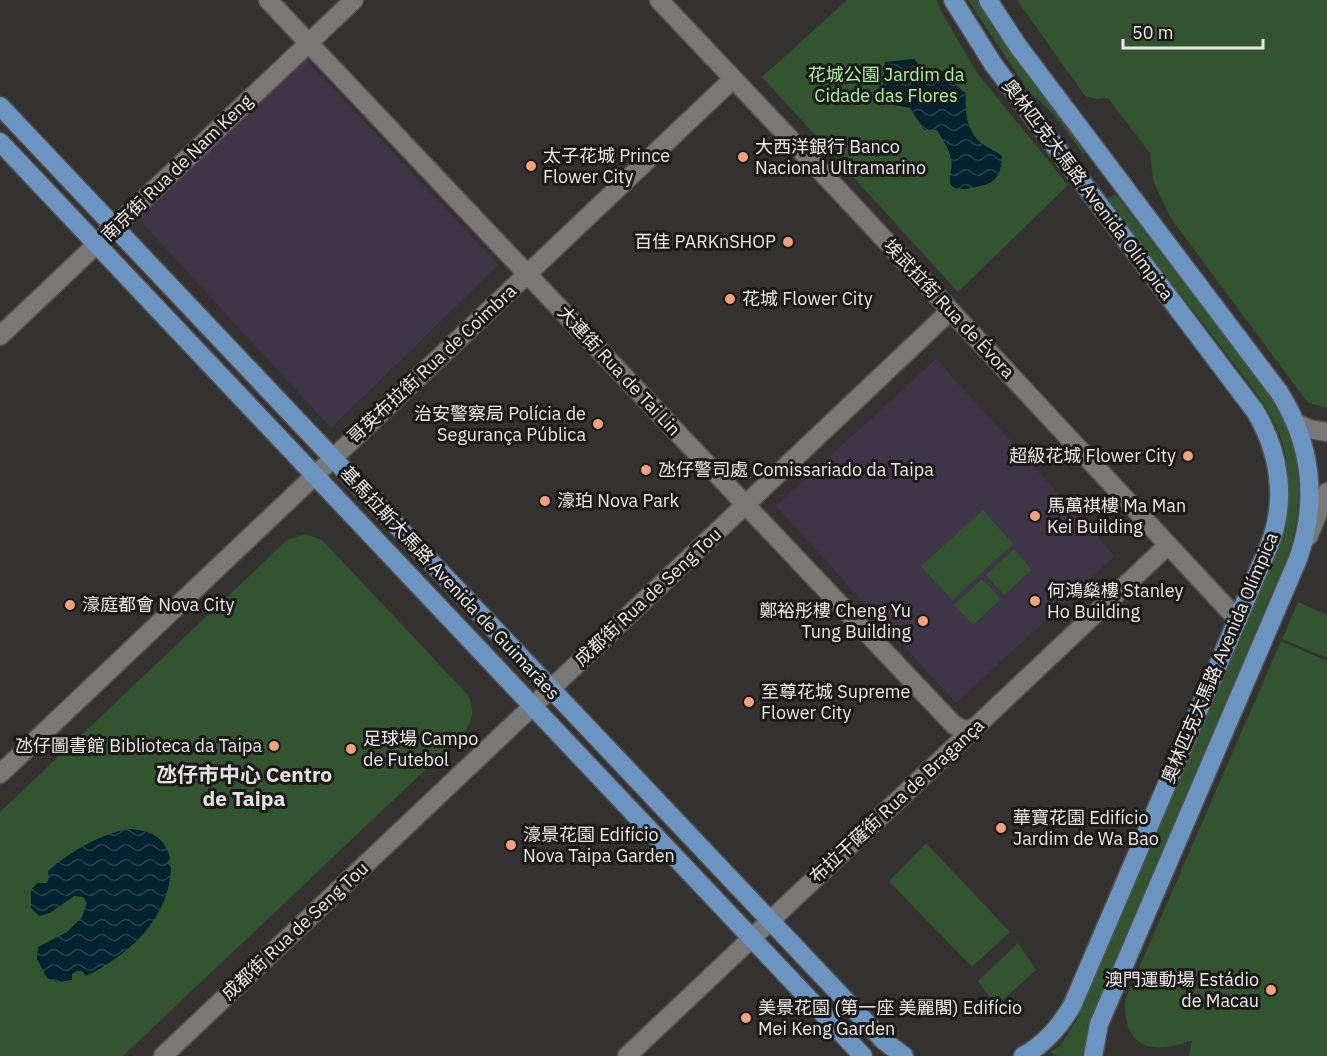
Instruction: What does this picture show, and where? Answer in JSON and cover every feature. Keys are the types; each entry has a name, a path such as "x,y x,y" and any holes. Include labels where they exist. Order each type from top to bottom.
{"main road":[{"name":"奧林匹克大馬路 Avenida Olímpica","path":"953,0 993,64 1255,411 1271,443 1279,478 1276,526 1072,1006 1062,1023 1048,1039 1023,1056"},
{"name":"奧林匹克大馬路 Avenida Olímpica","path":"988,0 1018,46 1280,392 1296,423 1307,459 1310,488 1309,517 1298,559 1099,1024 1093,1056"},
{"name":"基馬拉斯大馬路 Avenida de Guimarães","path":"0,106 884,1041 904,1056"},
{"name":"基馬拉斯大馬路 Avenida de Guimarães","path":"0,142 863,1056"},
{"path":"1070,166 1089,159 1094,147"},
{"path":"1096,200 1107,184 1120,182"}],"street":[{"name":"大連街 Rua de Tai Lin","path":"268,0 954,726"},
{"name":"南京街 Rua de Nam Keng","path":"0,336 354,0"},
{"name":"埃武拉街 Rua de Évora","path":"658,0 1238,620"},
{"name":"哥英布拉街 Rua de Coimbra","path":"0,774 733,79"},
{"name":"成都街 Rua de Seng Tou","path":"163,1056 950,311"},
{"path":"1296,423 1309,429 1327,432"},
{"path":"1298,559 1327,492"},
{"name":"布拉干薩街 Rua de Bragança","path":"627,1056 1167,546"},
{"path":"954,726 964,730 975,728"},
{"path":"954,726 958,737 954,747"}],"shaded area":[{"path":"306,59 498,265 331,428 138,218"},
{"path":"936,359 1115,556 956,703 776,506"}],"green space":[{"name":"花城公園 Jardim da Cidade das Flores","path":"847,0 937,0 977,73 1068,185 958,292 762,77"},
{"path":"968,0 978,0 1007,44 1088,151 1083,154 1052,113 1029,92"},
{"path":"1017,0 1327,0 1327,408 1309,403 1302,395 1170,217 1153,180 1150,153 1108,98 1096,99 1085,96"},
{"path":"1114,195 1118,197 1277,405 1285,421 1295,454 1298,504 1288,555 1088,1024 1084,1056 1057,1056 1050,1052 1060,1046 1077,1020 1277,551 1288,503 1285,453 1269,412 1211,333 1109,205 1107,199"},
{"path":"983,510 1013,544 952,600 921,566"},
{"path":"305,534 322,540 468,695 472,710 467,728 123,1056 0,1056 0,812 287,540"},
{"path":"1014,549 1032,570 1004,595 986,575"},
{"path":"982,579 1001,599 973,625 954,605"},
{"path":"1298,602 1327,615 1327,658 1282,639"},
{"path":"1281,641 1327,661 1327,1056 1189,1056 1192,1040 1164,1047 1143,1044 1129,1029 1125,1000"},
{"path":"926,843 1010,932 972,967 889,881"},
{"path":"1018,943 1036,970 996,1006 978,981"}],"water":[{"path":"914,59 925,72 940,70 944,72 966,93 966,113 972,133 981,143 1002,156 1000,170 993,181 965,189 952,186 950,155 937,130 924,130 910,108 894,105 884,95 885,62"},
{"path":"126,829 141,830 154,835 168,850 170,858 167,863 171,867 169,885 163,903 155,918 132,946 102,967 86,976 82,971 77,971 72,974 72,980 58,982 47,978 37,959 38,947 67,932 82,917 87,903 83,897 74,896 50,913 39,916 31,908 31,890 37,883 47,883 48,871 75,851 94,840"}],"place":[{"name":"大西洋銀行 Banco Nacional Ultramarino","path":"743,157"},
{"name":"太子花城 Prince Flower City","path":"531,166"},
{"name":"百佳 PARKnSHOP","path":"788,242"},
{"name":"花城 Flower City","path":"730,299"},
{"name":"治安警察局 Polícia de Segurança Pública","path":"598,424"},
{"name":"超級花城 Flower City","path":"1188,456"},
{"name":"氹仔警司處 Comissariado da Taipa","path":"646,470"},
{"name":"濠珀 Nova Park","path":"545,501"},
{"name":"馬萬祺樓 Ma Man Kei Building","path":"1035,516"},
{"name":"何鴻燊樓 Stanley Ho Building","path":"1035,601"},
{"name":"濠庭都會 Nova City","path":"70,605"},
{"name":"鄭裕彤樓 Cheng Yu Tung Building","path":"923,621"},
{"name":"至尊花城 Supreme Flower City","path":"749,702"},
{"name":"氹仔圖書館 Biblioteca da Taipa","path":"274,746"},
{"name":"足球場 Campo de Futebol","path":"351,749"},
{"name":"華寶花園 Edifício Jardim de Wa Bao","path":"1001,828"},
{"name":"濠景花園 Edifício Nova Taipa Garden","path":"511,845"},
{"name":"澳門運動場 Estádio de Macau","path":"1271,990"},
{"name":"美景花園 (第一座 美麗閣) Edifício Mei Keng Garden","path":"746,1018"}],"district":[{"name":"氹仔市中心 Centro de Taipa","path":"244,787"}]}
